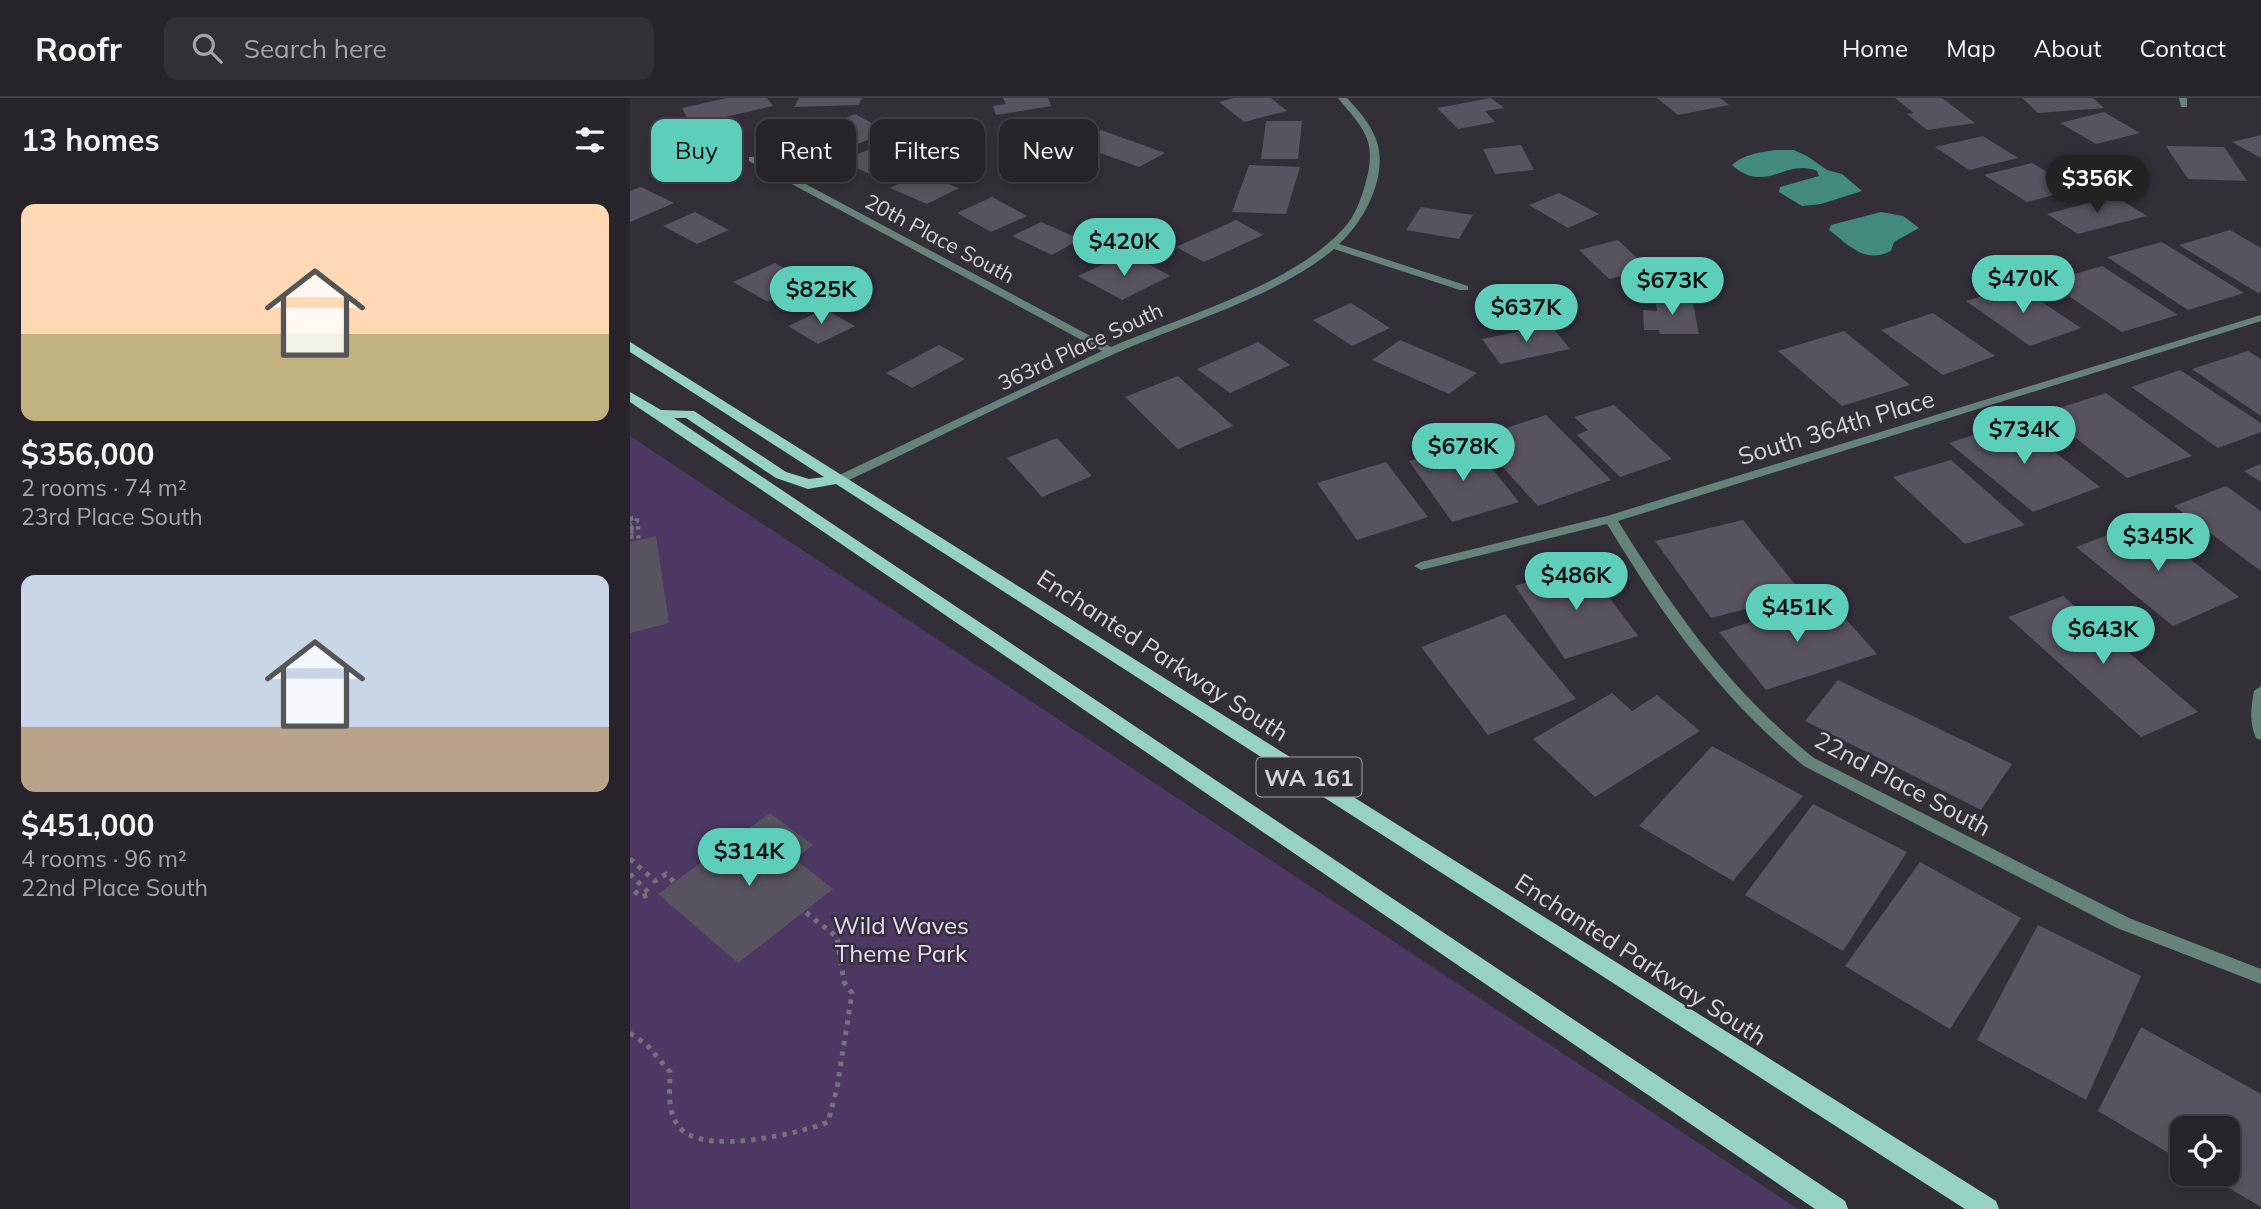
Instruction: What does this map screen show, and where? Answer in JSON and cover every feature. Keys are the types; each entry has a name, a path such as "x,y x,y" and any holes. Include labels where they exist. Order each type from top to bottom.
{"main road":[{"name":"Enchanted Parkway South","path":"630,346 1987,1209"},
{"name":"WA 161","path":"630,396 820,521 1836,1209"},
{"path":"658,414 688,414 781,475 808,484 841,479"}],"street":[{"name":"363rd Place South","path":"841,479 1110,351 1269,283 1333,245 1358,218 1366,200 1374,161 1374,144 1366,127 1342,98"},
{"name":"20th Place South","path":"752,159 1110,351"},
{"path":"1333,245 1464,288"},
{"name":"South 364th Place","path":"1421,566 1610,519 2261,318"},
{"name":"22nd Place South","path":"1610,519 1670,614 1708,664 1779,739 1809,762 2123,923 2261,977"},
{"path":"2261,691 2258,711 2261,734"}],"path":[{"path":"630,528 638,535 639,540"},
{"path":"630,859 655,881 666,874 675,883"},
{"path":"630,874 650,894 642,897 630,888"},
{"path":"630,1033 647,1045 670,1072 670,1112 682,1131 711,1141 734,1140 810,1131 828,1122 837,1088 852,993 844,982 837,937 804,911"}],"green space":[{"name":"Wild Waves Theme Park","path":"630,436 1798,1209 630,1209"}],"shaded area":[{"path":"1776,150 1794,150 1807,156 1827,170 1842,174 1862,191 1821,204 1802,206 1779,192 1780,187 1819,176 1817,171 1795,169 1755,177 1732,165 1747,156"},
{"path":"1881,212 1903,216 1919,228 1894,242 1891,251 1873,255 1858,251 1829,230 1831,225"}],"building":[{"path":"727,98 767,98 773,106 717,119 688,119 682,108"},
{"path":"799,98 862,98 859,105 794,107"},
{"path":"1003,98 1048,98 1051,106 996,115 993,106 1006,104"},
{"path":"1234,98 1271,98 1287,111 1244,122 1219,102"},
{"path":"1491,98 1504,108 1485,111 1495,122 1458,129 1437,108"},
{"path":"1657,98 1720,98 1729,105 1678,115"},
{"path":"1895,98 1942,98 1975,123 1927,130 1907,114 1914,113"},
{"path":"2022,98 2093,98 2104,108 2038,113"},
{"path":"2104,112 2140,133 2096,144 2060,123"},
{"path":"855,114 870,122 870,139 856,144 856,119 842,119"},
{"path":"1266,121 1302,121 1298,159 1261,159"},
{"path":"1101,130 1165,153 1139,167 1098,152 1098,132"},
{"path":"2261,135 2261,158 2232,142"},
{"path":"1983,136 2018,158 1969,170 1935,147"},
{"path":"1521,145 1534,170 1495,174 1483,149"},
{"path":"2166,146 2224,147 2247,181 2188,179"},
{"path":"870,149 870,174 856,168 856,155"},
{"path":"2032,163 2075,189 2027,202 1984,175"},
{"path":"1249,165 1300,167 1286,214 1232,212"},
{"path":"903,182 948,182 946,183 959,188 927,204 890,188"},
{"path":"641,187 674,203 630,222 630,191"},
{"path":"1559,193 1599,214 1568,228 1529,205"},
{"path":"2115,196 2147,216 2078,234 2047,214"},
{"path":"992,197 1027,216 991,232 957,213"},
{"path":"1421,207 1473,215 1459,239 1406,230"},
{"path":"695,212 729,230 697,244 663,226"},
{"path":"1236,220 1263,235 1204,262 1176,247"},
{"path":"1041,222 1080,239 1052,255 1012,236"},
{"path":"2230,230 2261,248 2261,292 2258,293 2179,245"},
{"path":"1618,240 1649,269 1609,279 1579,250"},
{"path":"2162,242 2244,293 2188,310 2107,257"},
{"path":"1141,260 1170,276 1122,300 1078,276 1110,261 1125,268"},
{"path":"775,263 809,282 768,302 733,282"},
{"path":"2102,266 2178,315 2122,332 2048,282"},
{"path":"2016,285 2081,328 2030,346 1966,301"},
{"path":"1655,298 1692,298 1699,334 1660,334 1659,330 1644,330 1643,310 1657,311"},
{"path":"1351,303 1390,328 1352,346 1313,320"},
{"path":"824,309 855,326 818,344 788,326"},
{"path":"1933,313 1995,356 1943,375 1881,330"},
{"path":"1551,325 1570,349 1500,364 1482,339"},
{"path":"1844,331 1910,385 1842,406 1778,351"},
{"path":"1400,340 1477,373 1449,394 1372,360"},
{"path":"1258,342 1290,365 1230,393 1197,369"},
{"path":"939,345 965,359 912,388 886,373"},
{"path":"2248,351 2261,359 2261,416 2192,369"},
{"path":"2180,370 2261,423 2261,432 2218,448 2131,387"},
{"path":"1178,376 1233,426 1178,449 1125,397"},
{"path":"2106,393 2192,456 2127,478 2044,413"},
{"path":"1614,405 1672,459 1620,477 1577,435 1588,430 1574,417"},
{"path":"1546,415 1611,480 1538,506 1476,438"},
{"path":"2015,421 2100,487 2033,512 1949,443"},
{"path":"1057,438 1092,476 1042,497 1007,458"},
{"path":"1472,444 1519,502 1452,522 1409,461"},
{"path":"1951,460 2025,525 1965,544 1893,477"},
{"path":"1386,462 1428,517 1357,540 1317,483"},
{"path":"2261,464 2261,482 2244,471"},
{"path":"2226,486 2261,511 2261,571 2174,506"},
{"path":"1743,520 1803,594 1711,618 1655,541"},
{"path":"2142,522 2239,597 2173,626 2076,547"},
{"path":"656,536 669,623 630,633 630,542"},
{"path":"1585,565 1638,636 1565,659 1515,586"},
{"path":"2063,596 2198,712 2141,737 2008,617"},
{"path":"1827,598 1877,654 1766,690 1719,632"},
{"path":"1505,614 1576,699 1488,735 1421,647"},
{"path":"1838,680 2012,764 1981,810 1805,721"},
{"path":"1612,693 1632,711 1657,695 1700,731 1595,797 1533,739"},
{"path":"1712,746 1803,796 1733,881 1639,826"},
{"path":"1813,804 1907,852 1843,951 1745,895"},
{"path":"770,813 813,845 795,859 833,889 738,963 658,894"},
{"path":"1920,862 2021,918 1950,1029 1845,966"},
{"path":"2038,925 2141,976 2086,1100 1977,1040"},
{"path":"2141,1027 2261,1094 2261,1207 2225,1186 2240,1186 2240,1116 2170,1116 2170,1154 2098,1111"}]}
